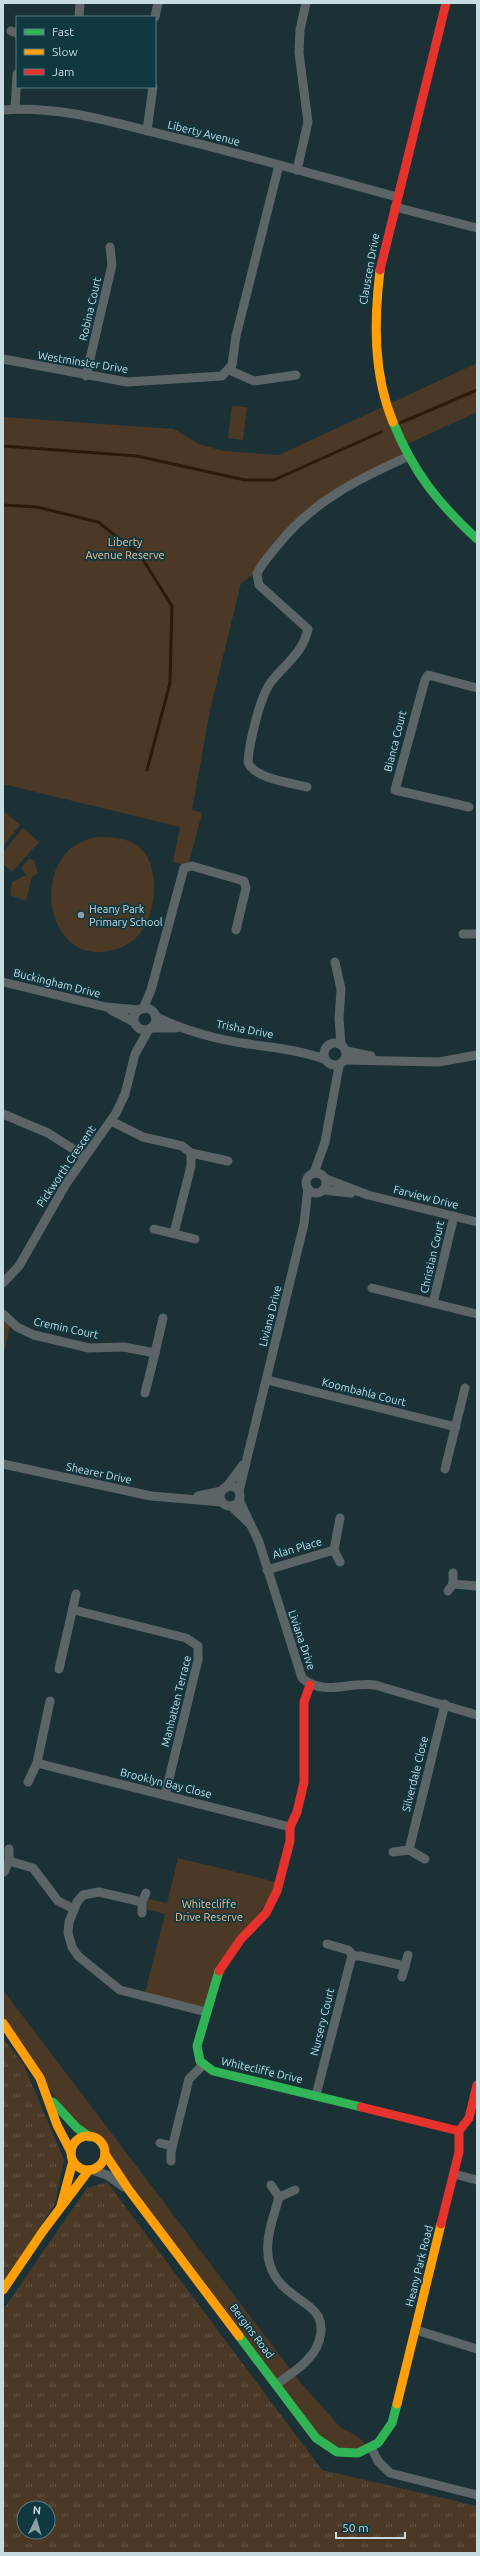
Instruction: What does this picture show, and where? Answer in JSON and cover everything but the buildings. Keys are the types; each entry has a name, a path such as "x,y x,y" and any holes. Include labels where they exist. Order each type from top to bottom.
{"street":[{"path":"79,16 80,3"},
{"path":"155,16 158,3"},
{"path":"298,170 308,122 299,53 300,30 306,3"},
{"name":"Clauscen Drive","path":"446,3 380,266 375,298 374,335 380,385 389,414 407,457 420,478 446,511 477,539"},
{"path":"15,109 16,88"},
{"path":"147,131 153,88"},
{"name":"Liberty Avenue","path":"3,110 15,109 64,112 279,164 397,197"},
{"path":"279,164 229,370 254,381 296,375"},
{"path":"395,207 477,228"},
{"name":"Robina Court","path":"86,376 112,265 110,247"},
{"name":"Westminster Drive","path":"3,360 86,376 135,382 215,378 222,376 229,370"},
{"path":"307,787 258,774 250,768 248,762 268,687 293,659 306,638 308,629 259,585 257,574 290,531 318,504 349,484 407,457"},
{"name":"Bianca Court","path":"469,807 395,790 425,680 428,676 477,688"},
{"path":"147,1011 134,1017 135,1024 142,1030 150,1028 155,1022 147,1011 178,882 184,868 192,866 244,881 246,888 236,930"},
{"path":"463,934 477,934"},
{"path":"325,1142 314,1173 307,1179 308,1188 313,1192 321,1191 325,1177 325,1142 332,1098 342,1063 343,1047 339,1018 341,988 336,962"},
{"name":"Buckingham Drive","path":"3,982 106,1007 147,1011"},
{"name":"Buckingham Drive","path":"106,1007 135,1024"},
{"name":"Trisha Drive","path":"147,1011 188,1029 247,1044 298,1050 328,1046 343,1047"},
{"path":"332,1098 326,1061 328,1046 339,1018"},
{"name":"Pickworth Crescent","path":"3,1283 19,1266 43,1221 84,1156 111,1121 125,1094 135,1054 135,1024"},
{"name":"Trisha Drive","path":"150,1028 188,1029"},
{"name":"Pickworth Crescent","path":"135,1054 150,1028"},
{"path":"343,1047 384,1059"},
{"name":"Trisha Drive","path":"298,1050 326,1061 342,1063"},
{"path":"342,1063 384,1059 439,1062 477,1055"},
{"path":"3,1114 48,1133 84,1156"},
{"path":"111,1121 143,1137 182,1146 191,1153 228,1161"},
{"path":"174,1233 191,1166 191,1153"},
{"path":"314,1173 325,1177"},
{"name":"Farview Drive","path":"325,1177 368,1195"},
{"name":"Liviana Drive","path":"308,1188 304,1224 246,1461 239,1496 253,1528 299,1673 310,1685 327,1689 369,1684 445,1704 477,1715"},
{"name":"Farview Drive","path":"321,1191 368,1195 477,1222"},
{"name":"Liviana Drive","path":"304,1224 321,1191"},
{"name":"Christian Court","path":"433,1303 454,1216"},
{"path":"154,1229 195,1239"},
{"name":"Christian Court","path":"372,1288 477,1314"},
{"name":"Cremin Court","path":"3,1314 17,1327 34,1335 89,1348 124,1347 155,1353"},
{"path":"145,1393 163,1318"},
{"name":"Koombahla Court","path":"267,1380 456,1427"},
{"path":"445,1469 465,1388"},
{"name":"Liviana Drive","path":"224,1489 246,1461"},
{"name":"Shearer Drive","path":"3,1464 141,1494 222,1502 231,1506"},
{"path":"222,1502 224,1489 232,1486 239,1496 231,1506"},
{"name":"Shearer Drive","path":"190,1498 224,1489"},
{"name":"Liviana Drive","path":"231,1506 253,1528"},
{"name":"Alan Place","path":"340,1518 334,1550 340,1562"},
{"name":"Alan Place","path":"267,1570 334,1550"},
{"path":"453,1573 451,1588 477,1586"},
{"path":"59,1669 74,1610 76,1594"},
{"name":"Manhatten Terrace","path":"74,1610 186,1638 198,1646 199,1657 165,1795"},
{"path":"171,2161 172,2146 189,2079 203,2065 198,2057 197,2049 215,1979 226,1958 241,1938 266,1913 275,1898 288,1846 290,1827 297,1812 304,1782 304,1702 310,1685"},
{"path":"28,1782 37,1763 50,1701"},
{"name":"Silverdale Close","path":"409,1850 445,1704"},
{"name":"Brooklyn Bay Close","path":"37,1763 290,1827"},
{"path":"4,1872 9,1862 9,1849"},
{"path":"393,1852 409,1850 425,1859"},
{"path":"9,1862 32,1868 58,1901 74,1909"},
{"path":"142,1902 91,1892 80,1898 74,1909 68,1933 72,1947 109,1984 127,1992 206,2012"},
{"path":"142,1913 142,1902 146,1893"},
{"path":"327,1944 348,1950 354,1956 405,1966"},
{"path":"402,1977 408,1955"},
{"name":"Nursery Court","path":"316,2095 348,1965 354,1956"},
{"path":"3,2023 33,2065 49,2098 57,2125 72,2157 82,2170 91,2170"},
{"name":"Whitecliffe Drive","path":"203,2065 216,2071 459,2131"},
{"path":"459,2131 469,2118 477,2084"},
{"path":"3,2290 59,2211 91,2170 101,2164 105,2154 102,2144 77,2128 49,2098"},
{"name":"Heany Park Road","path":"372,2449 384,2439 392,2423 454,2174 460,2147 459,2131"},
{"path":"59,2211 77,2140 90,2136"},
{"path":"160,2144 172,2146"},
{"name":"Bergins Road","path":"105,2154 129,2190 324,2446 346,2454 360,2454 372,2449"},
{"name":"Bergins Road","path":"91,2170 107,2175 129,2190"},
{"path":"454,2174 477,2180"},
{"path":"271,2185 279,2197 268,2240 270,2265 274,2276 284,2289 316,2313 322,2327 317,2345 309,2359 277,2384"},
{"path":"279,2197 294,2190"},
{"path":"416,2330 477,2349"},
{"path":"372,2449 378,2461 390,2473 477,2495"}],"green space":[{"name":"Liberty Avenue Reserve","path":"477,363 477,412 403,446 407,457 329,496 259,570 241,583 210,710 192,810 202,813 188,866 173,862 180,827 3,784 3,417 174,429 199,444 223,451 279,455"},
{"path":"232,406 247,407 243,440 228,438"},
{"path":"5,812 20,825 3,846 3,814"},
{"path":"23,828 39,842 12,872 3,864 3,852"},
{"path":"100,837 125,840 138,846 145,854 150,864 154,888 150,913 146,924 136,938 127,945 110,951 98,952 79,948 64,935 55,918 51,897 54,876 62,858 78,844"},
{"path":"29,859 34,860 38,873 32,877 26,901 10,895 12,882 26,875 21,868"},
{"path":"3,1314 11,1322 3,1356"},
{"name":"Whitecliffe Drive Reserve","path":"178,1858 280,1883 241,1939 206,2012 144,1997 165,1914 142,1908 145,1898 167,1903"},
{"path":"3,1990 300,2382 341,2428 354,2434 372,2449 356,2455 316,2438 102,2145 77,2128 3,2023"},
{"path":"3,2038 24,2065 64,2160 55,2204 3,2283"},
{"path":"107,2182 322,2470 477,2506 477,2553 3,2553 3,2310 87,2188"}],"waterway":[{"path":"400,423 477,390"},
{"path":"3,446 137,456 245,480 274,480 381,432"},
{"path":"3,505 37,507 98,522 140,555 172,606 170,683 147,770"}],"traffic: fast":[{"path":"393,422 409,456 428,486 450,513 477,539"},
{"path":"219,1971 197,2046 200,2061 213,2071 361,2107"},
{"path":"53,2102 77,2128 90,2137"},
{"path":"239,2336 316,2438 337,2452 358,2453 378,2443 392,2423 397,2404"}],"traffic: slow":[{"path":"380,270 376,327 377,347 386,404 393,422"},
{"path":"3,2023 40,2078 57,2125 71,2152"},
{"path":"85,2136 91,2136 100,2141 104,2147 105,2153 104,2159 100,2165 91,2170 85,2170 76,2165 71,2156 71,2150 76,2141 85,2136"},
{"path":"105,2154 129,2190 239,2336"},
{"path":"61,2206 73,2161"},
{"path":"3,2290 43,2231 89,2170"},
{"path":"397,2404 441,2224"}],"traffic: jam":[{"path":"380,270 446,3"},
{"path":"219,1971 241,1939 266,1913 277,1891 290,1841 290,1827 297,1812 304,1782 304,1702 310,1685"},
{"path":"441,2224 459,2152 459,2131 469,2118 477,2085"},
{"path":"361,2107 459,2131"}],"place":[{"name":"Heany Park Primary School","path":"81,915"}]}
